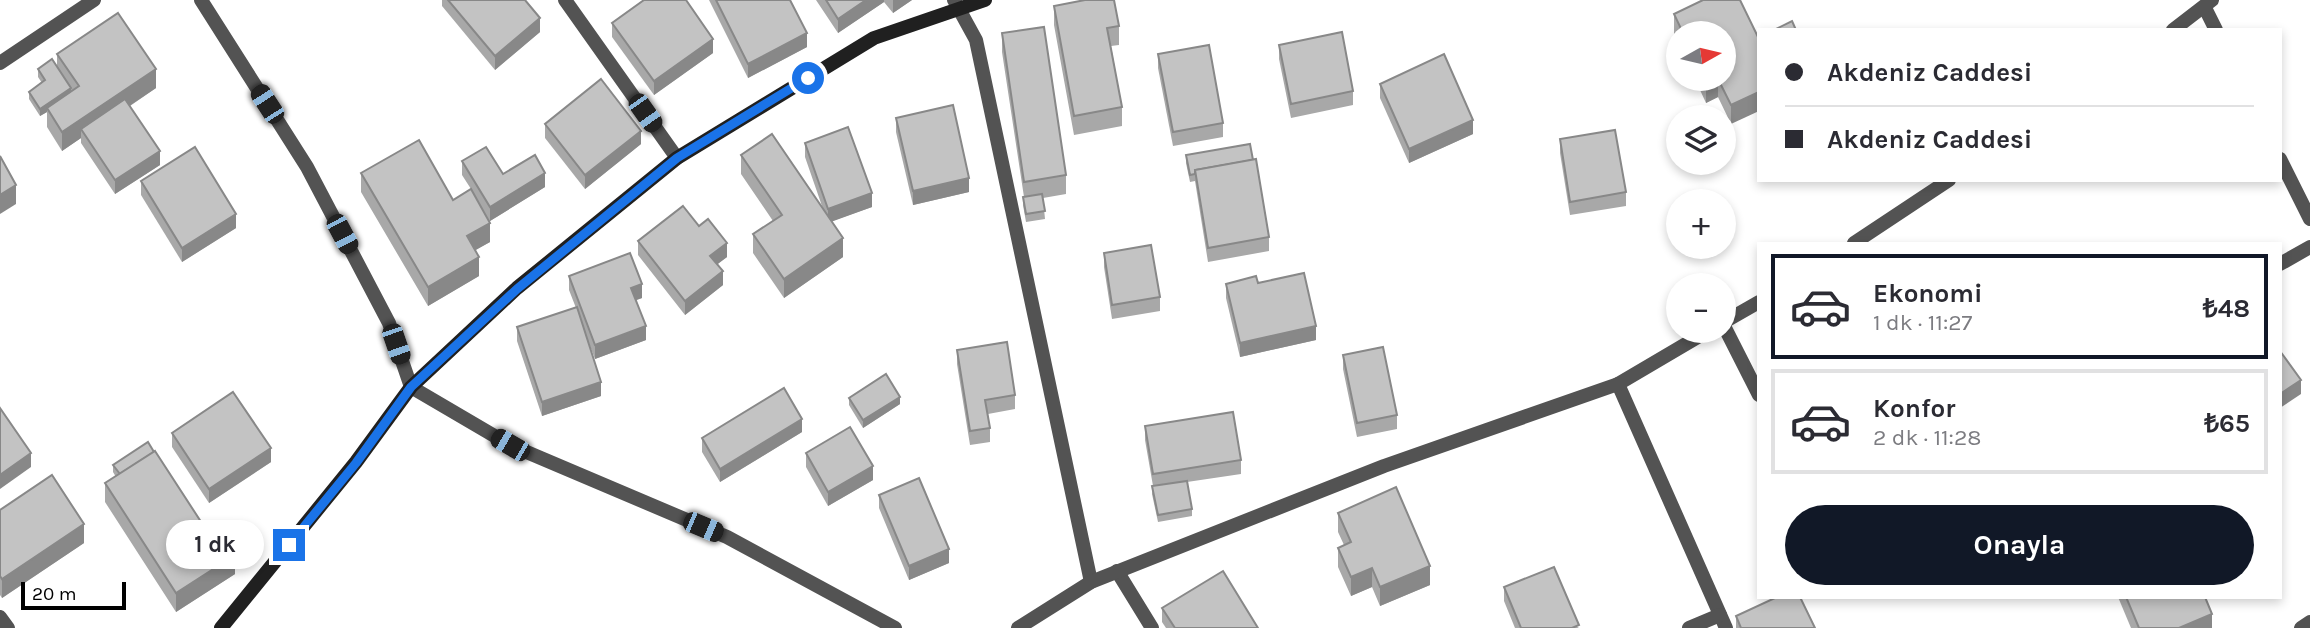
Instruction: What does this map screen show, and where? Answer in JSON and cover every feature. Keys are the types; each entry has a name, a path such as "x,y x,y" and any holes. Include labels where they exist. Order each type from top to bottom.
{"street":[{"path":"0,63 94,0"},
{"path":"201,0 307,167 389,323 411,387 510,445 727,537 895,628"},
{"path":"565,0 677,158"},
{"path":"221,628 356,463 411,387 517,289 677,158 874,38 956,4 985,0"},
{"path":"956,4 976,40 1091,582"},
{"path":"2175,28 2209,4 2215,28"},
{"path":"2282,163 2310,219"},
{"path":"1856,242 1946,182"},
{"path":"2282,263 2310,247"},
{"path":"1736,316 1757,303"},
{"path":"1018,628 1091,582 1384,466 1618,384 1688,343"},
{"path":"1733,343 1757,391"},
{"path":"1618,384 1723,622 1689,628"},
{"path":"1117,571 1152,628"},
{"path":"0,617 8,628"},
{"path":"2301,628 2310,622"}],"building":[{"path":"448,0 525,0 540,18 495,56"},
{"path":"644,0 686,0 713,39 654,81 612,23"},
{"path":"716,0 790,0 807,33 748,64"},
{"path":"826,0 866,0 838,19"},
{"path":"1085,0 1114,0 1119,26 1107,28 1122,107 1074,116 1054,6"},
{"path":"1703,0 1740,0 1757,35 1757,93 1731,105 1724,91 1736,91 1736,21 1677,21 1674,14"},
{"path":"118,13 156,69 62,132 47,108 79,86 57,54"},
{"path":"1792,21 1795,28 1778,28"},
{"path":"1044,27 1066,175 1024,182 1002,33"},
{"path":"1342,32 1353,91 1291,104 1279,45"},
{"path":"1209,45 1223,123 1173,132 1158,54"},
{"path":"1444,54 1473,120 1409,149 1380,84"},
{"path":"52,59 71,88 40,109 29,92 45,80 38,69"},
{"path":"601,79 641,131 585,175 545,124"},
{"path":"125,99 160,151 115,180 81,129"},
{"path":"953,105 969,178 913,191 896,118"},
{"path":"848,127 872,193 828,209 805,143"},
{"path":"1615,130 1626,192 1570,202 1560,139"},
{"path":"772,134 843,238 784,279 753,234 782,215 741,155"},
{"path":"419,140 453,200 471,189 490,223 467,236 479,257 428,287 361,173"},
{"path":"1250,144 1253,160 1195,170 1195,174 1190,175 1186,155"},
{"path":"195,147 236,214 182,248 141,181"},
{"path":"486,147 503,174 535,155 545,173 490,207 462,161"},
{"path":"0,156 16,185 0,195"},
{"path":"1256,159 1269,237 1208,248 1195,170"},
{"path":"1042,194 1045,211 1026,214 1023,197"},
{"path":"683,206 699,226 708,219 727,243 710,256 723,271 685,301 638,241"},
{"path":"1151,245 1160,297 1112,305 1104,253"},
{"path":"630,253 642,284 631,288 646,326 595,345 569,276"},
{"path":"1304,273 1316,326 1240,343 1226,284 1256,276 1258,283"},
{"path":"577,307 601,382 542,402 517,327"},
{"path":"1007,342 1015,395 985,400 990,428 970,431 957,350"},
{"path":"1383,347 1397,415 1357,423 1343,355"},
{"path":"2282,354 2301,380 2282,393"},
{"path":"886,374 900,397 863,420 849,398"},
{"path":"784,388 802,419 720,469 702,438"},
{"path":"233,392 271,448 209,489 172,433"},
{"path":"0,408 31,453 0,475"},
{"path":"1233,412 1241,460 1153,474 1145,426"},
{"path":"850,427 873,466 828,492 806,453"},
{"path":"148,442 154,452 120,474 113,465"},
{"path":"155,451 207,531 215,525 235,555 176,593 105,483"},
{"path":"52,475 84,524 2,579 0,510"},
{"path":"919,478 949,549 909,566 879,495"},
{"path":"1187,481 1192,509 1158,515 1152,486"},
{"path":"1396,487 1430,566 1380,587 1372,568 1351,577 1338,548 1351,542 1338,513"},
{"path":"1554,567 1579,625 1572,628 1521,628 1504,587"},
{"path":"1223,571 1258,628 1175,628 1162,608"},
{"path":"1773,599 1801,599 1815,628 1741,628 1736,616"},
{"path":"2127,599 2206,599 2212,614 2179,628 2139,628"}],"route":[{"path":"289,545 356,463 411,387 517,289 677,158 808,78"}]}
